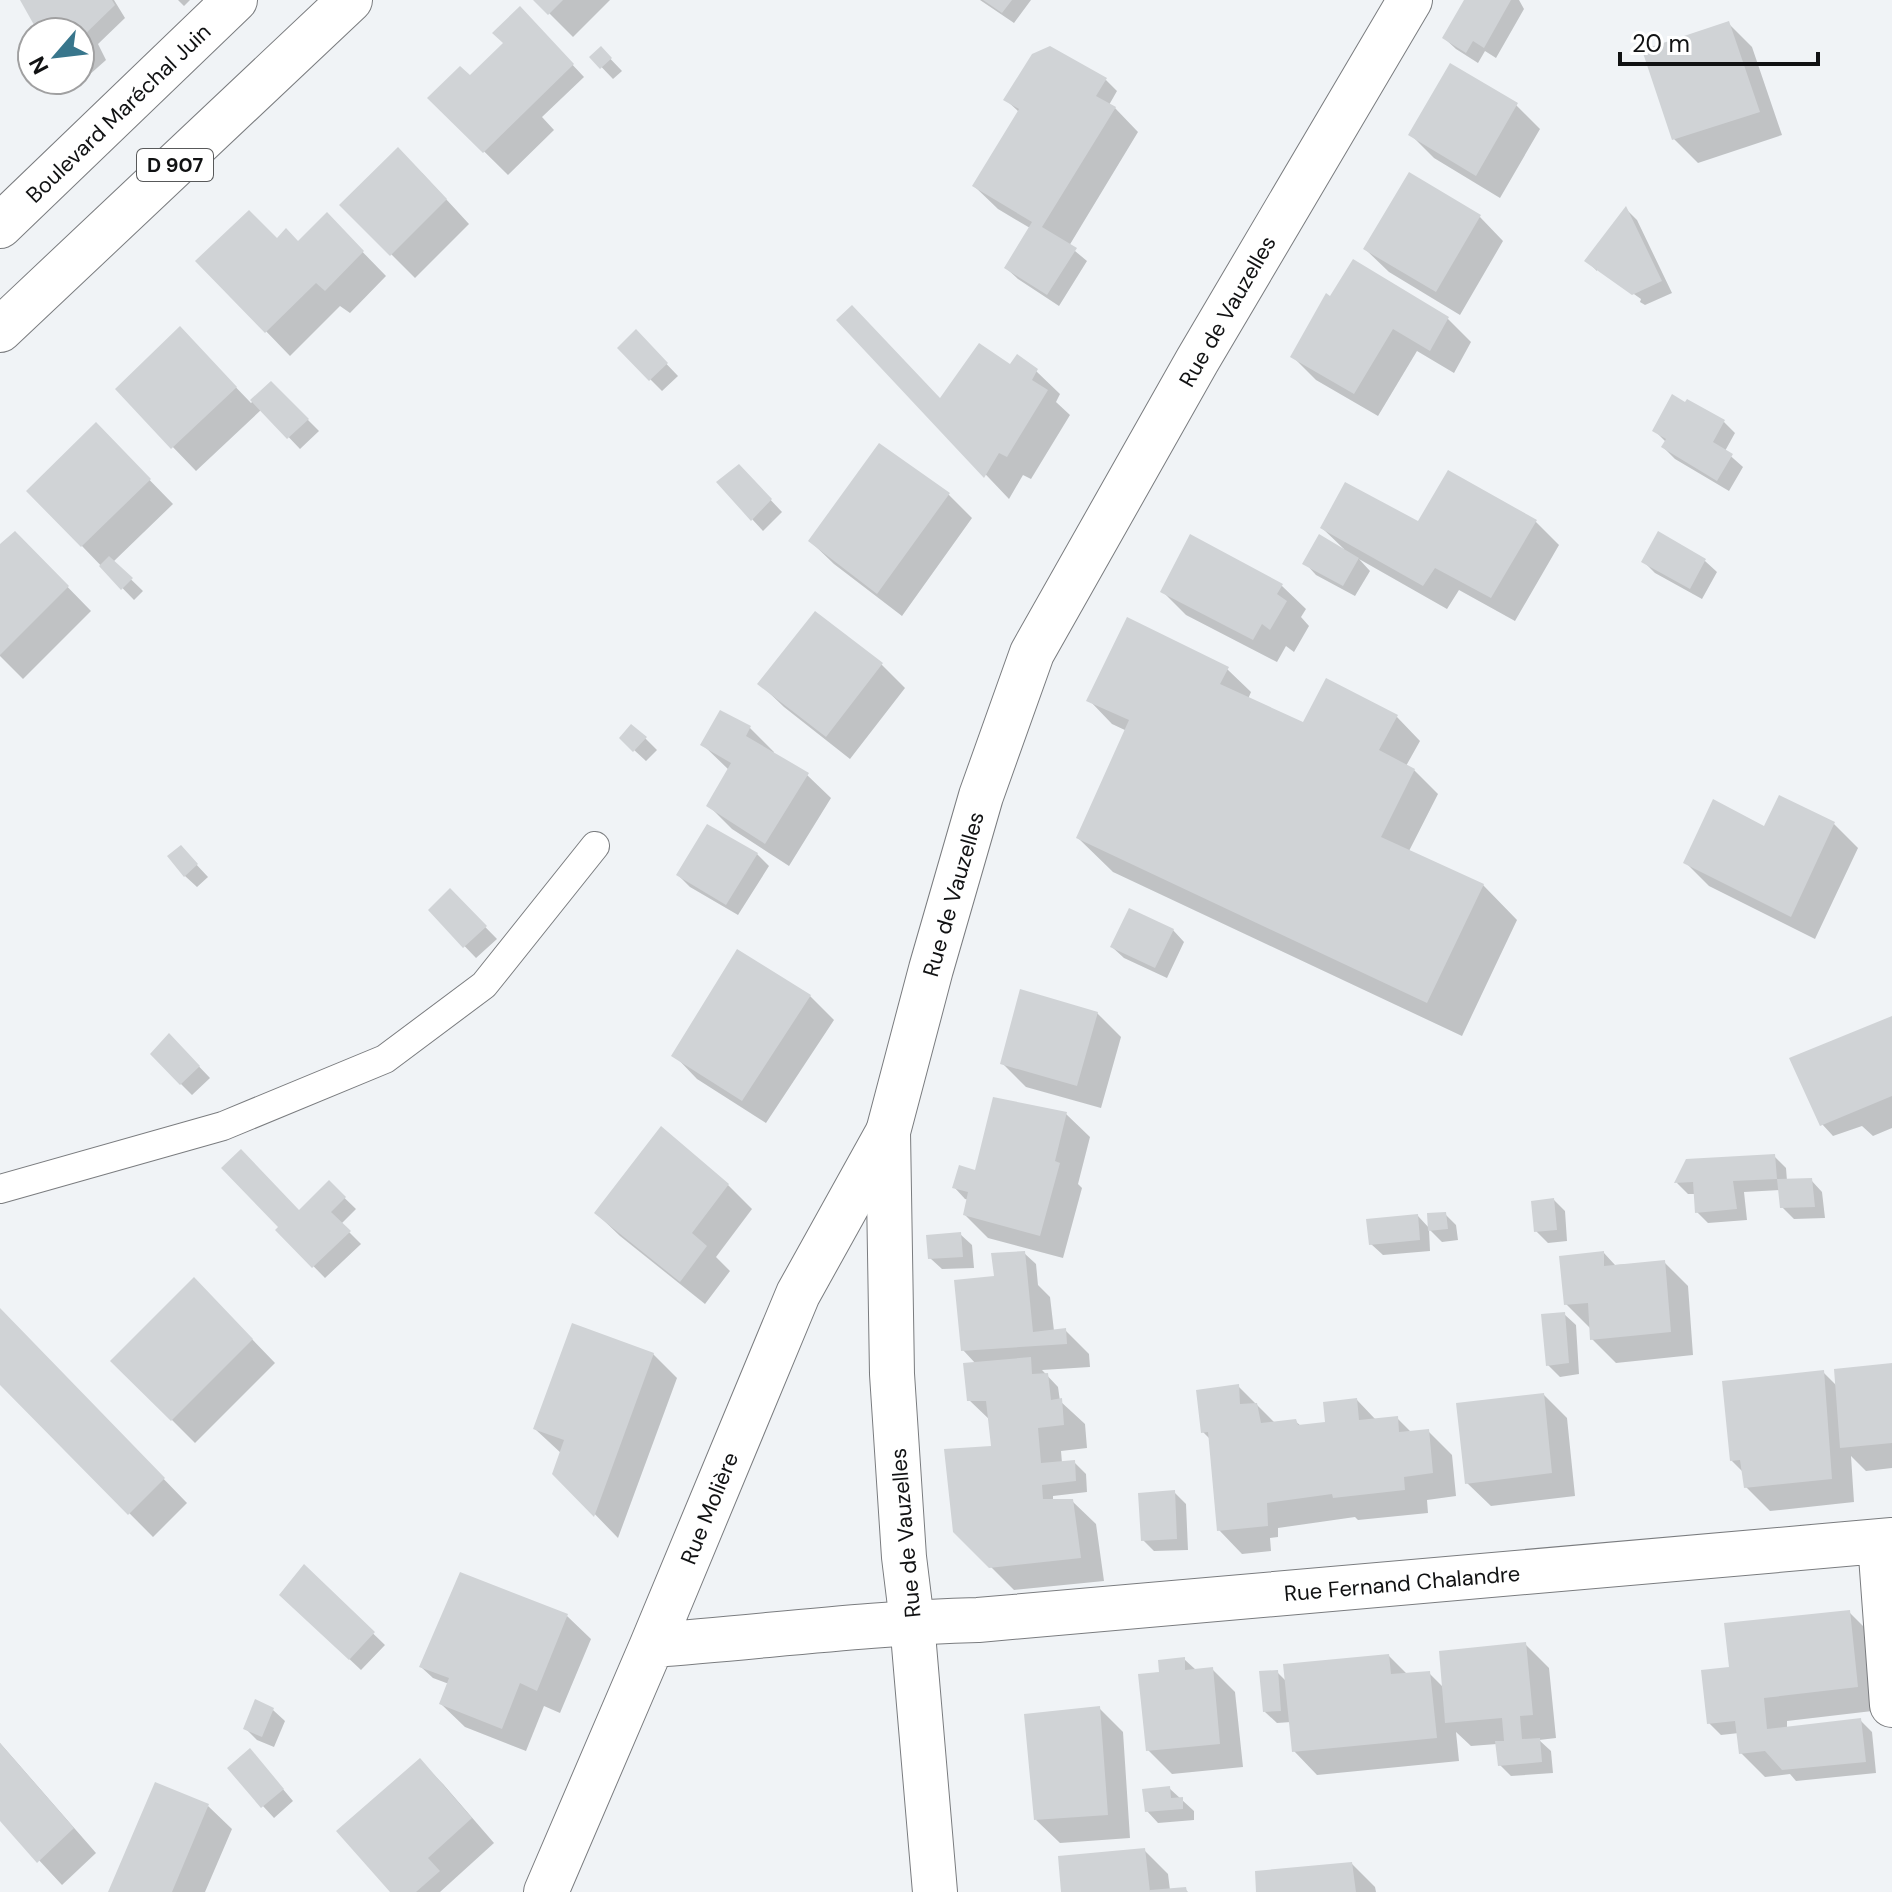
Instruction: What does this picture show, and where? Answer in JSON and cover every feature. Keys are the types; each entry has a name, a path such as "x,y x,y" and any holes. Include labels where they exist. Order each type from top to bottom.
{"main road":[{"name":"Boulevard Maréchal Juin","path":"0,226 235,0"},
{"name":"D 907","path":"0,330 350,0"},
{"name":"Rue de Vauzelles","path":"935,1892 904,1557 892,1374 888,1132 981,796 1032,653 1197,361 1410,0"},
{"name":"Rue Molière","path":"546,1892 798,1294 888,1132"},
{"name":"Rue Fernand Chalandre","path":"652,1645 1886,1541"},
{"path":"1886,1541 1892,1705"}],"lane":[{"path":"0,1189 223,1126 385,1059 484,985 595,846"}],"building":[{"path":"20,0 112,0 115,5 96,23 96,16 29,16"},
{"path":"533,0 563,0 548,15"},
{"path":"983,0 1012,0 1002,13"},
{"path":"1464,0 1511,0 1484,48 1473,41 1466,53 1442,38"},
{"path":"520,6 574,64 483,153 427,98 460,66 470,75 503,43 492,33"},
{"path":"1729,21 1760,112 1672,140 1642,50"},
{"path":"601,46 612,58 600,69 589,57"},
{"path":"1050,46 1107,78 1096,96 1116,107 1042,227 1077,248 1047,295 1004,268 1032,222 972,186 1019,109 1003,100 1032,54"},
{"path":"1450,63 1518,103 1476,176 1408,135"},
{"path":"398,147 447,199 390,256 339,205"},
{"path":"1409,172 1481,215 1436,292 1363,249"},
{"path":"1626,206 1662,281 1632,295 1584,261"},
{"path":"249,210 277,238 286,228 298,241 327,212 364,251 325,291 316,283 265,333 195,261"},
{"path":"1353,259 1449,317 1430,351 1393,329 1354,394 1290,357 1326,293 1330,296"},
{"path":"852,305 940,398 979,343 1010,364 1017,354 1038,369 1032,380 1048,390 1007,457 999,453 984,478 836,320"},
{"path":"180,326 237,387 171,449 115,389"},
{"path":"636,329 668,363 649,381 617,348"},
{"path":"271,381 309,419 287,439 250,400"},
{"path":"1672,394 1725,420 1713,442 1733,454 1717,481 1661,447 1666,439 1652,431"},
{"path":"96,422 151,479 81,547 26,491"},
{"path":"879,443 950,493 877,594 808,541"},
{"path":"739,464 772,499 751,521 716,482"},
{"path":"1448,470 1537,520 1491,598 1435,568 1423,586 1320,528 1345,482 1418,521"},
{"path":"15,531 69,586 0,655 0,544"},
{"path":"1658,531 1706,559 1690,589 1641,562"},
{"path":"1190,534 1283,584 1277,594 1287,601 1270,630 1262,624 1253,640 1160,592"},
{"path":"1319,534 1359,558 1343,586 1302,564"},
{"path":"109,556 133,578 121,590 99,566"},
{"path":"815,611 883,663 826,737 757,684"},
{"path":"1127,617 1229,667 1220,684 1303,722 1326,678 1398,715 1379,750 1415,769 1381,837 1484,884 1427,1003 1076,838 1129,720 1086,701"},
{"path":"720,710 751,726 746,736 809,773 765,844 706,806 731,763 700,745"},
{"path":"631,724 647,737 633,752 619,738"},
{"path":"1779,795 1835,822 1791,917 1683,863 1713,799 1764,826"},
{"path":"707,824 758,853 726,905 676,875"},
{"path":"181,845 198,864 184,877 167,856"},
{"path":"450,888 487,926 463,948 428,910"},
{"path":"1129,908 1174,929 1155,968 1110,947"},
{"path":"737,949 811,995 742,1101 671,1056"},
{"path":"1020,989 1098,1012 1077,1086 1000,1064"},
{"path":"1892,1016 1892,1096 1820,1126 1789,1058"},
{"path":"169,1033 200,1066 180,1085 150,1054"},
{"path":"993,1097 1067,1112 1055,1161 1060,1163 1040,1236 963,1215 968,1192 952,1188 959,1165 975,1170"},
{"path":"661,1126 729,1184 692,1233 707,1246 680,1282 594,1213"},
{"path":"241,1149 299,1210 329,1180 346,1197 331,1212 351,1231 312,1268 275,1230 278,1227 221,1168"},
{"path":"1775,1154 1777,1179 1733,1181 1737,1209 1695,1213 1693,1182 1674,1183 1686,1159"},
{"path":"1812,1178 1815,1207 1780,1208 1777,1179"},
{"path":"1554,1198 1557,1230 1534,1232 1531,1201"},
{"path":"1446,1212 1448,1229 1428,1231 1427,1213"},
{"path":"1418,1214 1420,1240 1369,1245 1366,1219"},
{"path":"961,1232 963,1257 928,1259 926,1235"},
{"path":"1025,1251 1033,1332 1066,1328 1067,1344 961,1351 954,1280 994,1276 991,1253"},
{"path":"1604,1251 1604,1266 1665,1260 1671,1332 1590,1340 1588,1303 1564,1305 1559,1256"},
{"path":"194,1277 253,1339 171,1421 110,1361"},
{"path":"0,1308 165,1478 128,1515 0,1385"},
{"path":"1565,1312 1569,1363 1546,1366 1541,1314"},
{"path":"572,1323 654,1353 594,1517 552,1474 564,1440 533,1429"},
{"path":"1031,1357 1032,1374 1048,1373 1051,1400 1062,1398 1064,1425 1038,1428 1041,1463 1075,1460 1076,1481 1042,1485 1043,1499 1073,1499 1081,1558 989,1568 953,1532 944,1449 991,1446 986,1401 967,1401 963,1363"},
{"path":"1892,1363 1892,1443 1840,1448 1834,1369"},
{"path":"1824,1370 1832,1479 1744,1488 1740,1460 1730,1461 1722,1381"},
{"path":"1239,1384 1240,1404 1257,1403 1261,1423 1296,1419 1298,1425 1325,1422 1323,1402 1357,1398 1359,1420 1398,1416 1399,1432 1429,1429 1433,1473 1404,1477 1405,1490 1333,1498 1332,1494 1267,1503 1268,1526 1217,1531 1208,1432 1201,1433 1196,1390"},
{"path":"1544,1393 1552,1473 1465,1484 1456,1403"},
{"path":"1175,1490 1177,1539 1141,1541 1138,1493"},
{"path":"304,1564 375,1632 349,1660 279,1595"},
{"path":"460,1572 568,1614 537,1691 520,1683 502,1729 439,1704 449,1678 419,1667"},
{"path":"1850,1610 1858,1687 1764,1698 1767,1729 1861,1718 1866,1762 1782,1770 1765,1751 1739,1754 1735,1721 1707,1724 1701,1670 1729,1667 1724,1623"},
{"path":"1526,1642 1533,1715 1520,1716 1522,1739 1540,1738 1542,1762 1498,1766 1495,1741 1504,1741 1502,1718 1445,1723 1439,1651"},
{"path":"1389,1654 1391,1674 1430,1671 1437,1738 1292,1752 1283,1664"},
{"path":"1185,1657 1185,1670 1213,1667 1220,1744 1146,1751 1138,1674 1159,1672 1158,1660"},
{"path":"1278,1670 1281,1711 1263,1712 1259,1671"},
{"path":"255,1699 274,1708 262,1737 243,1729"},
{"path":"1100,1706 1108,1815 1034,1820 1024,1714"},
{"path":"0,1743 74,1828 37,1863 0,1821"},
{"path":"250,1748 284,1789 261,1808 227,1768"},
{"path":"420,1758 472,1818 428,1858 440,1871 416,1892 390,1892 336,1831"},
{"path":"155,1782 209,1804 172,1892 108,1892"},
{"path":"1170,1786 1171,1798 1183,1797 1183,1809 1145,1812 1142,1789"},
{"path":"1145,1848 1150,1892 1061,1892 1058,1856"},
{"path":"1352,1862 1356,1892 1256,1892 1255,1871"},
{"path":"1186,1887 1187,1892 1150,1892 1150,1890"}]}
